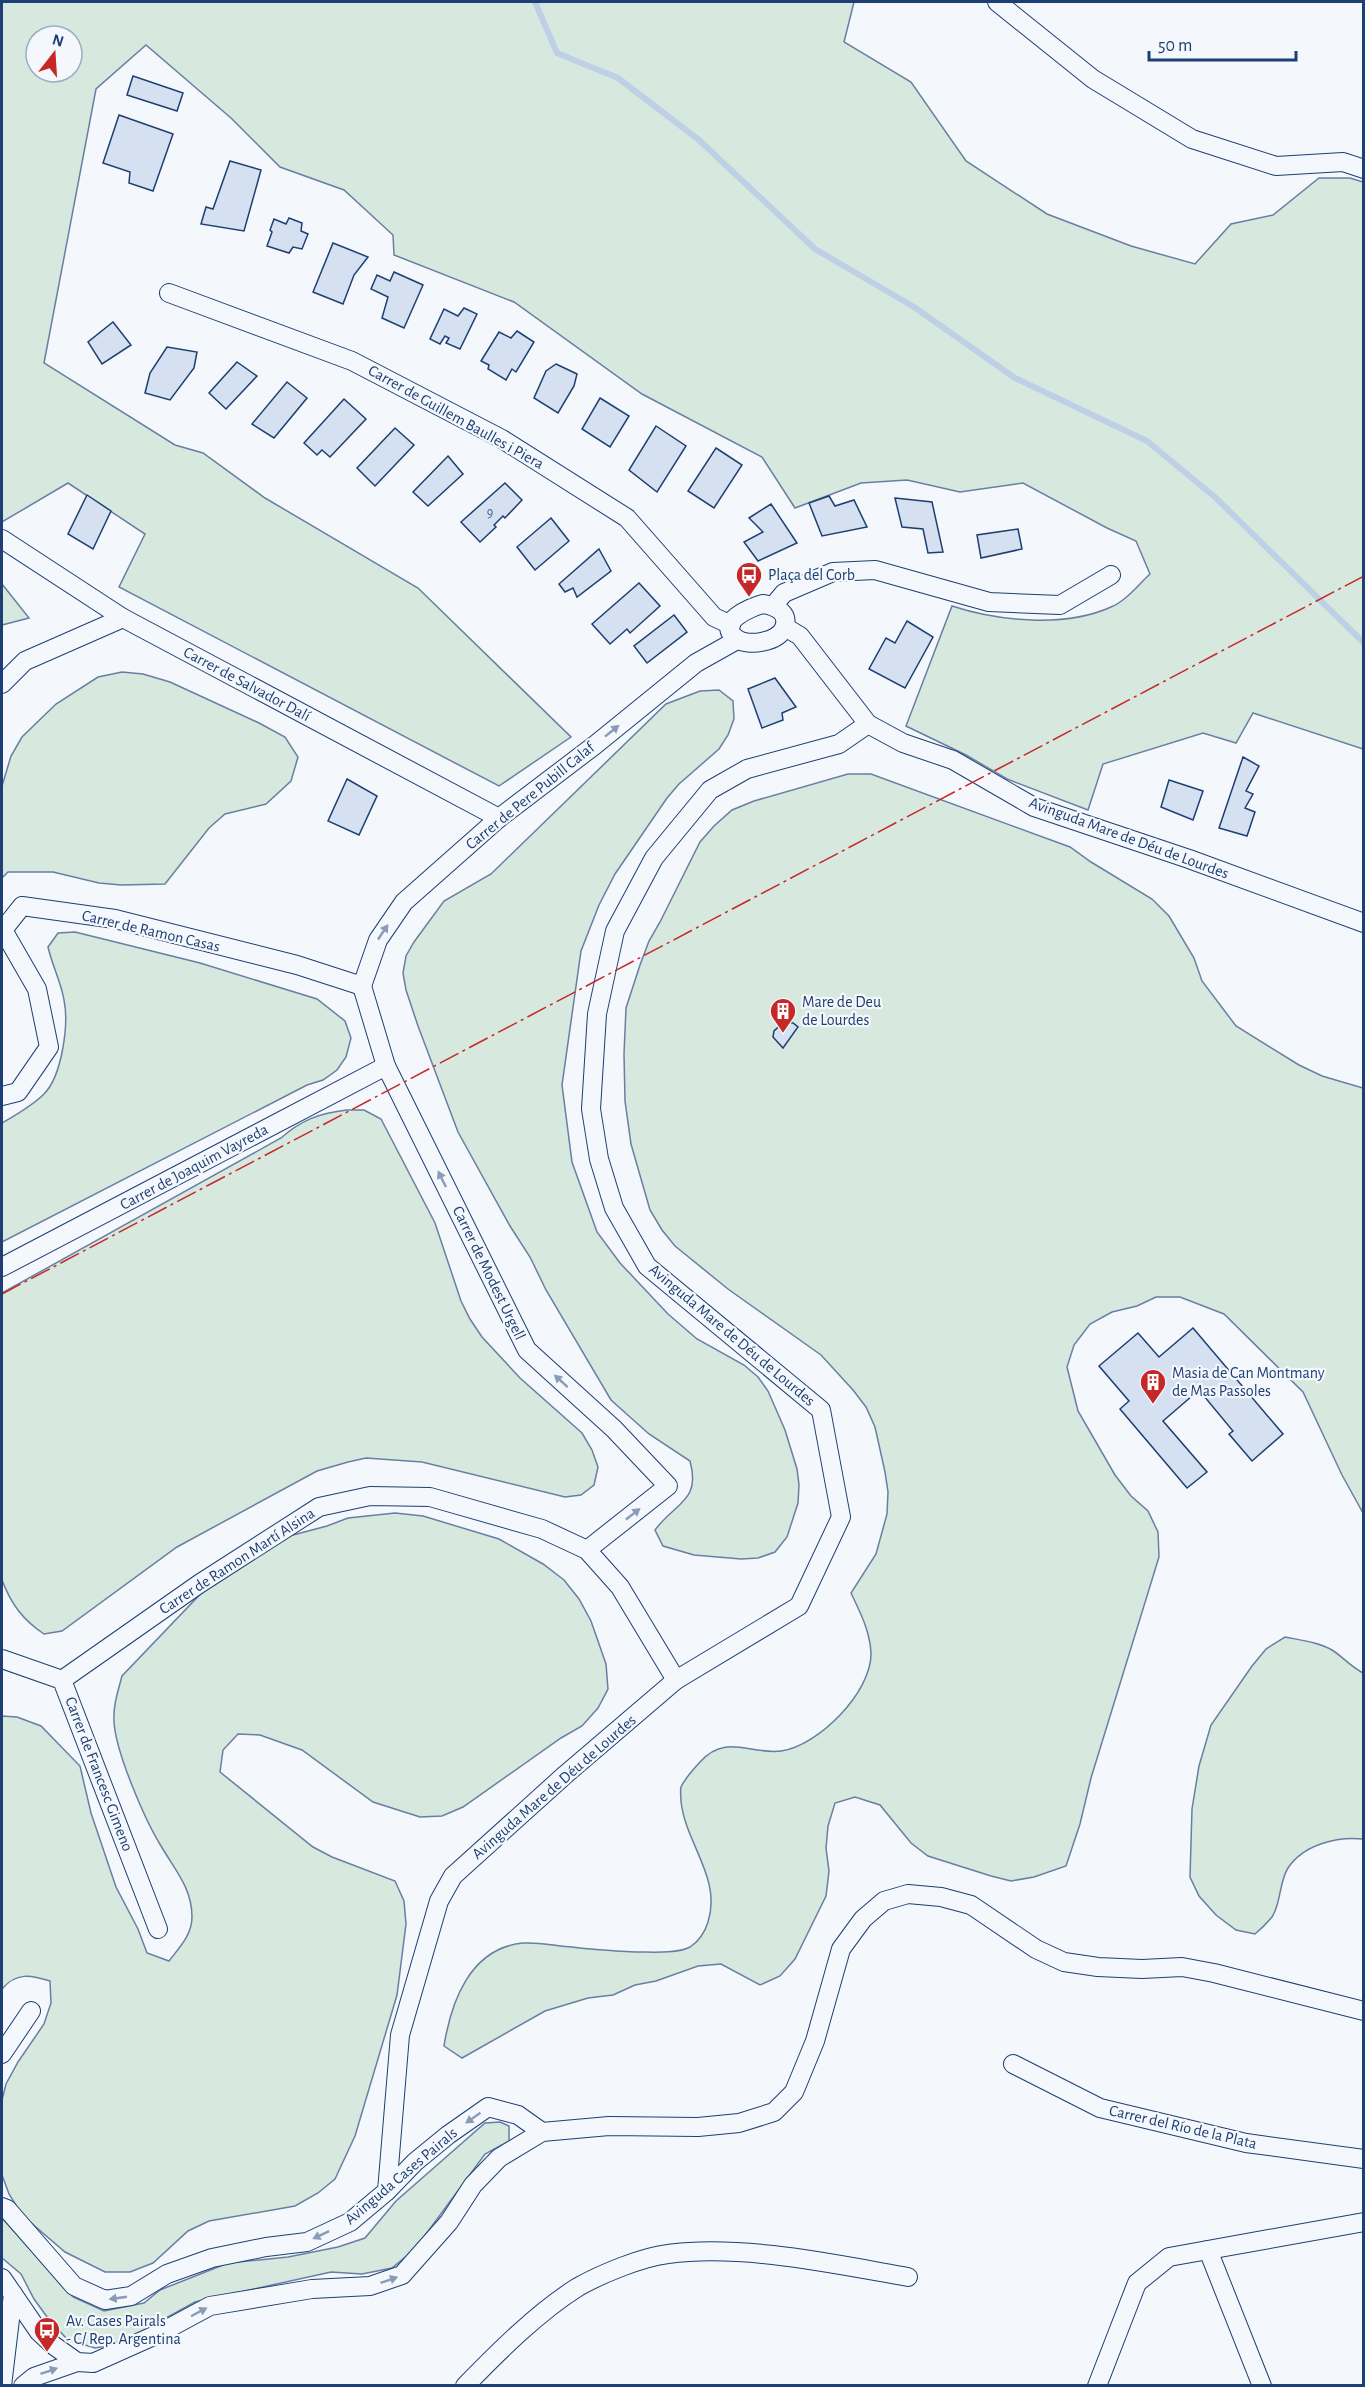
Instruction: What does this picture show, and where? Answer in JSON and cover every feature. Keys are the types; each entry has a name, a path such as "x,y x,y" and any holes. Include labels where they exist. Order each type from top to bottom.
{"street":[{"path":"997,2 1093,79 1192,139 1276,166 1343,162 1364,169"},
{"name":"Carrer de Guillem Baulles i Piera","path":"169,293 352,361 502,439 627,518 714,617 734,633"},
{"name":"Carrer de Salvador Dalí","path":"2,539 123,618 499,818"},
{"path":"774,605 784,593 833,572 875,570 989,602 1060,605 1111,576"},
{"path":"764,604 774,605 781,610 785,618 785,627 781,633 762,641 734,633 735,617 743,611 764,604"},
{"path":"2,684 26,661 123,618"},
{"name":"Avinguda Mare de Déu de Lourdes","path":"785,627 800,636 868,724 903,743 953,760 1034,807 1189,859 1364,923"},
{"name":"Carrer de Pere Pubill Calaf","path":"362,986 378,940 404,902 499,818 595,745 734,633"},
{"name":"Avinguda Mare de Déu de Lourdes","path":"387,2191 400,2035 439,1900 453,1876 566,1774 676,1680 799,1606 842,1517 821,1410 647,1266 614,1208 599,1159 591,1108 597,1014 615,931 654,858 710,790 747,769 839,744 868,724"},
{"name":"Carrer de Ramon Casas","path":"2,1096 18,1092 49,1047 37,989 3,930 22,906 115,919 297,965 362,986"},
{"name":"Carrer de Modest Urgell","path":"362,986 386,1066 527,1350 614,1430 669,1486 587,1550"},
{"name":"Carrer de Joaquim Vayreda","path":"2,1267 386,1066"},
{"name":"Carrer de Ramon Martí Alsina","path":"62,1680 199,1584 319,1507 370,1496 430,1497 542,1529 587,1550 620,1587 676,1680"},
{"name":"Carrer de Francesc Gimeno","path":"2,1659 62,1680 158,1929"},
{"path":"23,2385 34,2377 77,2362 93,2363 106,2359 210,2306 312,2289 370,2286 402,2275 449,2222 473,2185 499,2158 542,2132 609,2126 698,2127 739,2123 774,2112 794,2092 815,2041 841,1949 863,1919 884,1901 908,1894 941,1897 971,1905 1036,1949 1064,1962 1131,1969 1182,1967 1364,2011"},
{"path":"2,2054 31,2011"},
{"name":"Carrer del Río de la Plata","path":"1013,2064 1100,2108 1246,2143 1364,2159"},
{"name":"Avinguda Cases Pairals","path":"2,2207 7,2209 75,2286 105,2300 131,2296 167,2274 212,2258 266,2247 307,2242 350,2222 387,2191 423,2156 488,2107 518,2115 542,2132"},
{"path":"1097,2385 1137,2283 1169,2257 1364,2222"},
{"path":"1208,2250 1262,2385"},
{"path":"465,2385 505,2345 578,2288 614,2270 667,2254 712,2252 778,2256 908,2277"},
{"path":"2,2278 39,2332 52,2345 77,2362"},
{"path":"2,2385 13,2294"}],"shaded area":[{"path":"2,2 854,2 844,42 911,82 966,161 1047,214 1131,246 1195,264 1231,224 1273,215 1319,178 1350,178 1363,182 1363,749 1253,713 1236,743 1203,733 1103,764 1088,810 1007,779 966,755 906,726 952,606 990,615 1032,620 1053,620 1093,614 1122,601 1150,574 1136,541 1023,483 960,492 907,480 861,483 795,508 762,457 642,394 514,302 394,255 393,235 344,190 280,167 231,118 146,45 96,89 44,363 175,445 203,453 265,498 418,588 571,737 499,786 119,587 145,534 68,483 2,522"},
{"path":"2,584 29,618 2,625"},
{"path":"122,672 143,674 170,682 285,737 298,757 291,781 266,804 225,814 209,828 165,884 99,883 53,872 8,872 2,878 2,786 11,756 22,737 56,704 98,677"},
{"path":"719,690 733,701 734,719 728,735 719,749 679,784 667,798 615,874 599,905 581,951 562,1085 572,1162 597,1232 620,1263 668,1314 697,1339 744,1365 758,1377 768,1391 785,1430 797,1469 799,1485 798,1503 787,1537 775,1552 758,1558 741,1559 694,1555 663,1546 655,1530 689,1493 693,1474 690,1461 649,1434 611,1400 546,1290 530,1257 510,1226 458,1132 418,1026 403,973 406,956 444,901 491,874 666,704 700,691"},
{"path":"848,774 871,774 1070,847 1152,899 1169,916 1194,958 1202,981 1236,1026 1299,1065 1322,1076 1363,1088 1363,1513 1342,1475 1303,1392 1224,1314 1180,1297 1156,1297 1137,1306 1112,1312 1090,1324 1074,1345 1067,1367 1078,1411 1115,1475 1131,1496 1148,1511 1158,1532 1159,1557 1066,1866 1034,1877 1011,1881 991,1876 928,1856 911,1843 880,1805 855,1797 835,1803 828,1826 826,1848 829,1871 826,1896 795,1959 780,1976 760,1985 721,1964 698,1966 656,1981 635,1985 613,1995 588,1998 545,2011 462,2058 444,2046 458,1995 477,1966 489,1955 505,1947 529,1943 604,1950 663,1952 685,1949 696,1942 708,1922 711,1906 710,1890 707,1875 684,1816 681,1787 685,1780 700,1762 719,1749 739,1747 781,1751 796,1747 811,1739 840,1715 853,1700 869,1668 871,1653 869,1637 851,1593 876,1554 887,1514 888,1492 875,1427 866,1407 821,1355 728,1289 675,1246 662,1230 650,1210 631,1144 625,1101 626,1008 649,941 700,842 732,810 754,801"},
{"path":"75,932 200,963 317,999 345,1021 351,1038 346,1057 337,1070 323,1080 307,1085 2,1242 2,1123 24,1110 44,1094 60,1063 66,1022 64,1000 48,947 58,933"},
{"path":"347,1110 364,1110 381,1119 435,1223 461,1301 470,1319 482,1337 520,1378 582,1433 592,1450 598,1467 594,1485 581,1495 565,1497 422,1462 366,1458 348,1462 317,1471 177,1547 62,1631 44,1634 18,1611 2,1580 2,1293 281,1138 304,1122 320,1115"},
{"path":"395,1513 423,1516 499,1539 543,1564 564,1580 579,1599 591,1621 606,1664 608,1689 598,1708 582,1726 561,1738 463,1807 442,1816 420,1817 373,1802 302,1750 260,1735 238,1734 223,1750 220,1772 313,1847 332,1857 395,1881 404,1901 406,1924 397,1995 355,2136 335,2179 318,2193 295,2206 209,2221 188,2231 153,2263 130,2272 105,2272 65,2252 22,2215 9,2194 2,2175 2,2100 6,2084 44,2024 51,2003 50,1981 43,1979 30,1976 18,1977 2,1989 2,1716 17,1717 41,1726 80,1766 91,1813 116,1887 138,1929 147,1953 169,1961 190,1930 191,1907 186,1888 154,1834 125,1767 116,1734 114,1715 122,1676 235,1558 278,1539 348,1518"},
{"path":"1285,1637 1327,1647 1363,1673 1363,1839 1342,1839 1321,1844 1302,1853 1294,1860 1285,1874 1275,1912 1255,1934 1236,1930 1216,1915 1199,1896 1190,1877 1192,1809 1199,1766 1211,1725 1266,1649"},
{"path":"500,2122 509,2126 509,2141 485,2154 415,2249 392,2268 362,2274 331,2272 195,2302 119,2344 95,2348 68,2340 34,2299 21,2274 2,2258 2,2218 73,2297 104,2311 144,2303 160,2290 228,2263 288,2257 338,2247 365,2238 396,2201 485,2123"}],"building":[{"path":"133,76 183,93 177,111 127,95"},
{"path":"119,115 173,134 153,191 129,183 130,172 103,163"},
{"path":"230,161 261,170 244,231 201,224 206,207 213,209"},
{"path":"289,218 302,223 301,231 308,234 302,249 293,247 289,253 267,246 274,219 286,224"},
{"path":"333,243 368,257 354,275 343,304 313,292"},
{"path":"394,272 423,285 404,328 382,318 388,297 371,289 377,275 390,281"},
{"path":"464,308 477,314 460,349 446,343 449,338 445,336 440,344 430,339 444,309 458,316"},
{"path":"113,322 131,345 102,364 88,342"},
{"path":"517,331 534,342 516,372 512,369 506,380 488,369 489,365 481,361 499,332 511,338"},
{"path":"167,347 197,352 194,368 170,400 145,393 150,373"},
{"path":"237,362 257,376 226,409 209,393"},
{"path":"556,364 577,374 574,386 558,413 534,398 546,371"},
{"path":"287,382 307,398 274,438 252,424"},
{"path":"600,398 629,416 610,447 582,429"},
{"path":"344,399 366,419 330,457 322,450 317,455 304,443"},
{"path":"656,426 686,446 657,492 629,470"},
{"path":"395,428 414,445 375,486 357,468"},
{"path":"716,448 742,465 714,508 688,491"},
{"path":"448,456 463,474 428,506 413,492"},
{"path":"505,483 522,500 505,518 503,516 494,525 496,527 480,542 461,522"},
{"path":"87,495 111,511 93,549 68,534"},
{"path":"829,496 835,506 854,500 867,527 822,536 809,503"},
{"path":"895,498 932,502 943,552 928,553 923,529 902,527"},
{"path":"771,504 797,543 758,561 744,542 763,532 749,518"},
{"path":"551,518 569,541 535,570 517,547"},
{"path":"1018,529 1022,549 981,558 977,535"},
{"path":"599,549 611,571 577,597 573,588 565,592 559,584"},
{"path":"639,583 660,606 630,633 627,629 610,644 592,624"},
{"path":"674,615 687,632 647,663 634,646"},
{"path":"907,621 933,637 905,688 869,669 886,638 895,643"},
{"path":"775,678 796,707 782,713 783,720 762,728 748,689"},
{"path":"1243,757 1259,766 1246,791 1253,794 1245,808 1255,812 1247,836 1219,828"},
{"path":"347,779 377,796 359,835 328,821"},
{"path":"1169,780 1203,791 1193,820 1161,807"},
{"name":"Mare de Deu de Lourdes","path":"784,1022 793,1023 798,1027 783,1048 773,1037 774,1031"},
{"name":"Masia de Can Montmany de Mas Passoles","path":"1193,1328 1283,1434 1252,1461 1229,1434 1233,1431 1199,1390 1163,1421 1207,1472 1187,1488 1120,1409 1129,1401 1099,1366 1138,1333 1159,1357"}],"waterway":[{"path":"535,2 557,53 618,78 699,140 815,249 914,307 1015,378 1147,441 1216,498 1364,643"}],"power":[{"path":"2,1294 1364,576"}],"place":[{"name":"Plaça del Corb","path":"749,598"},
{"name":"Mare de Deu de Lourdes","path":"783,1034"},
{"name":"Masia de Can Montmany de Mas Passoles","path":"1153,1405"},
{"name":"Av. Cases Pairals - C/ Rep. Argentina","path":"47,2353"}]}
